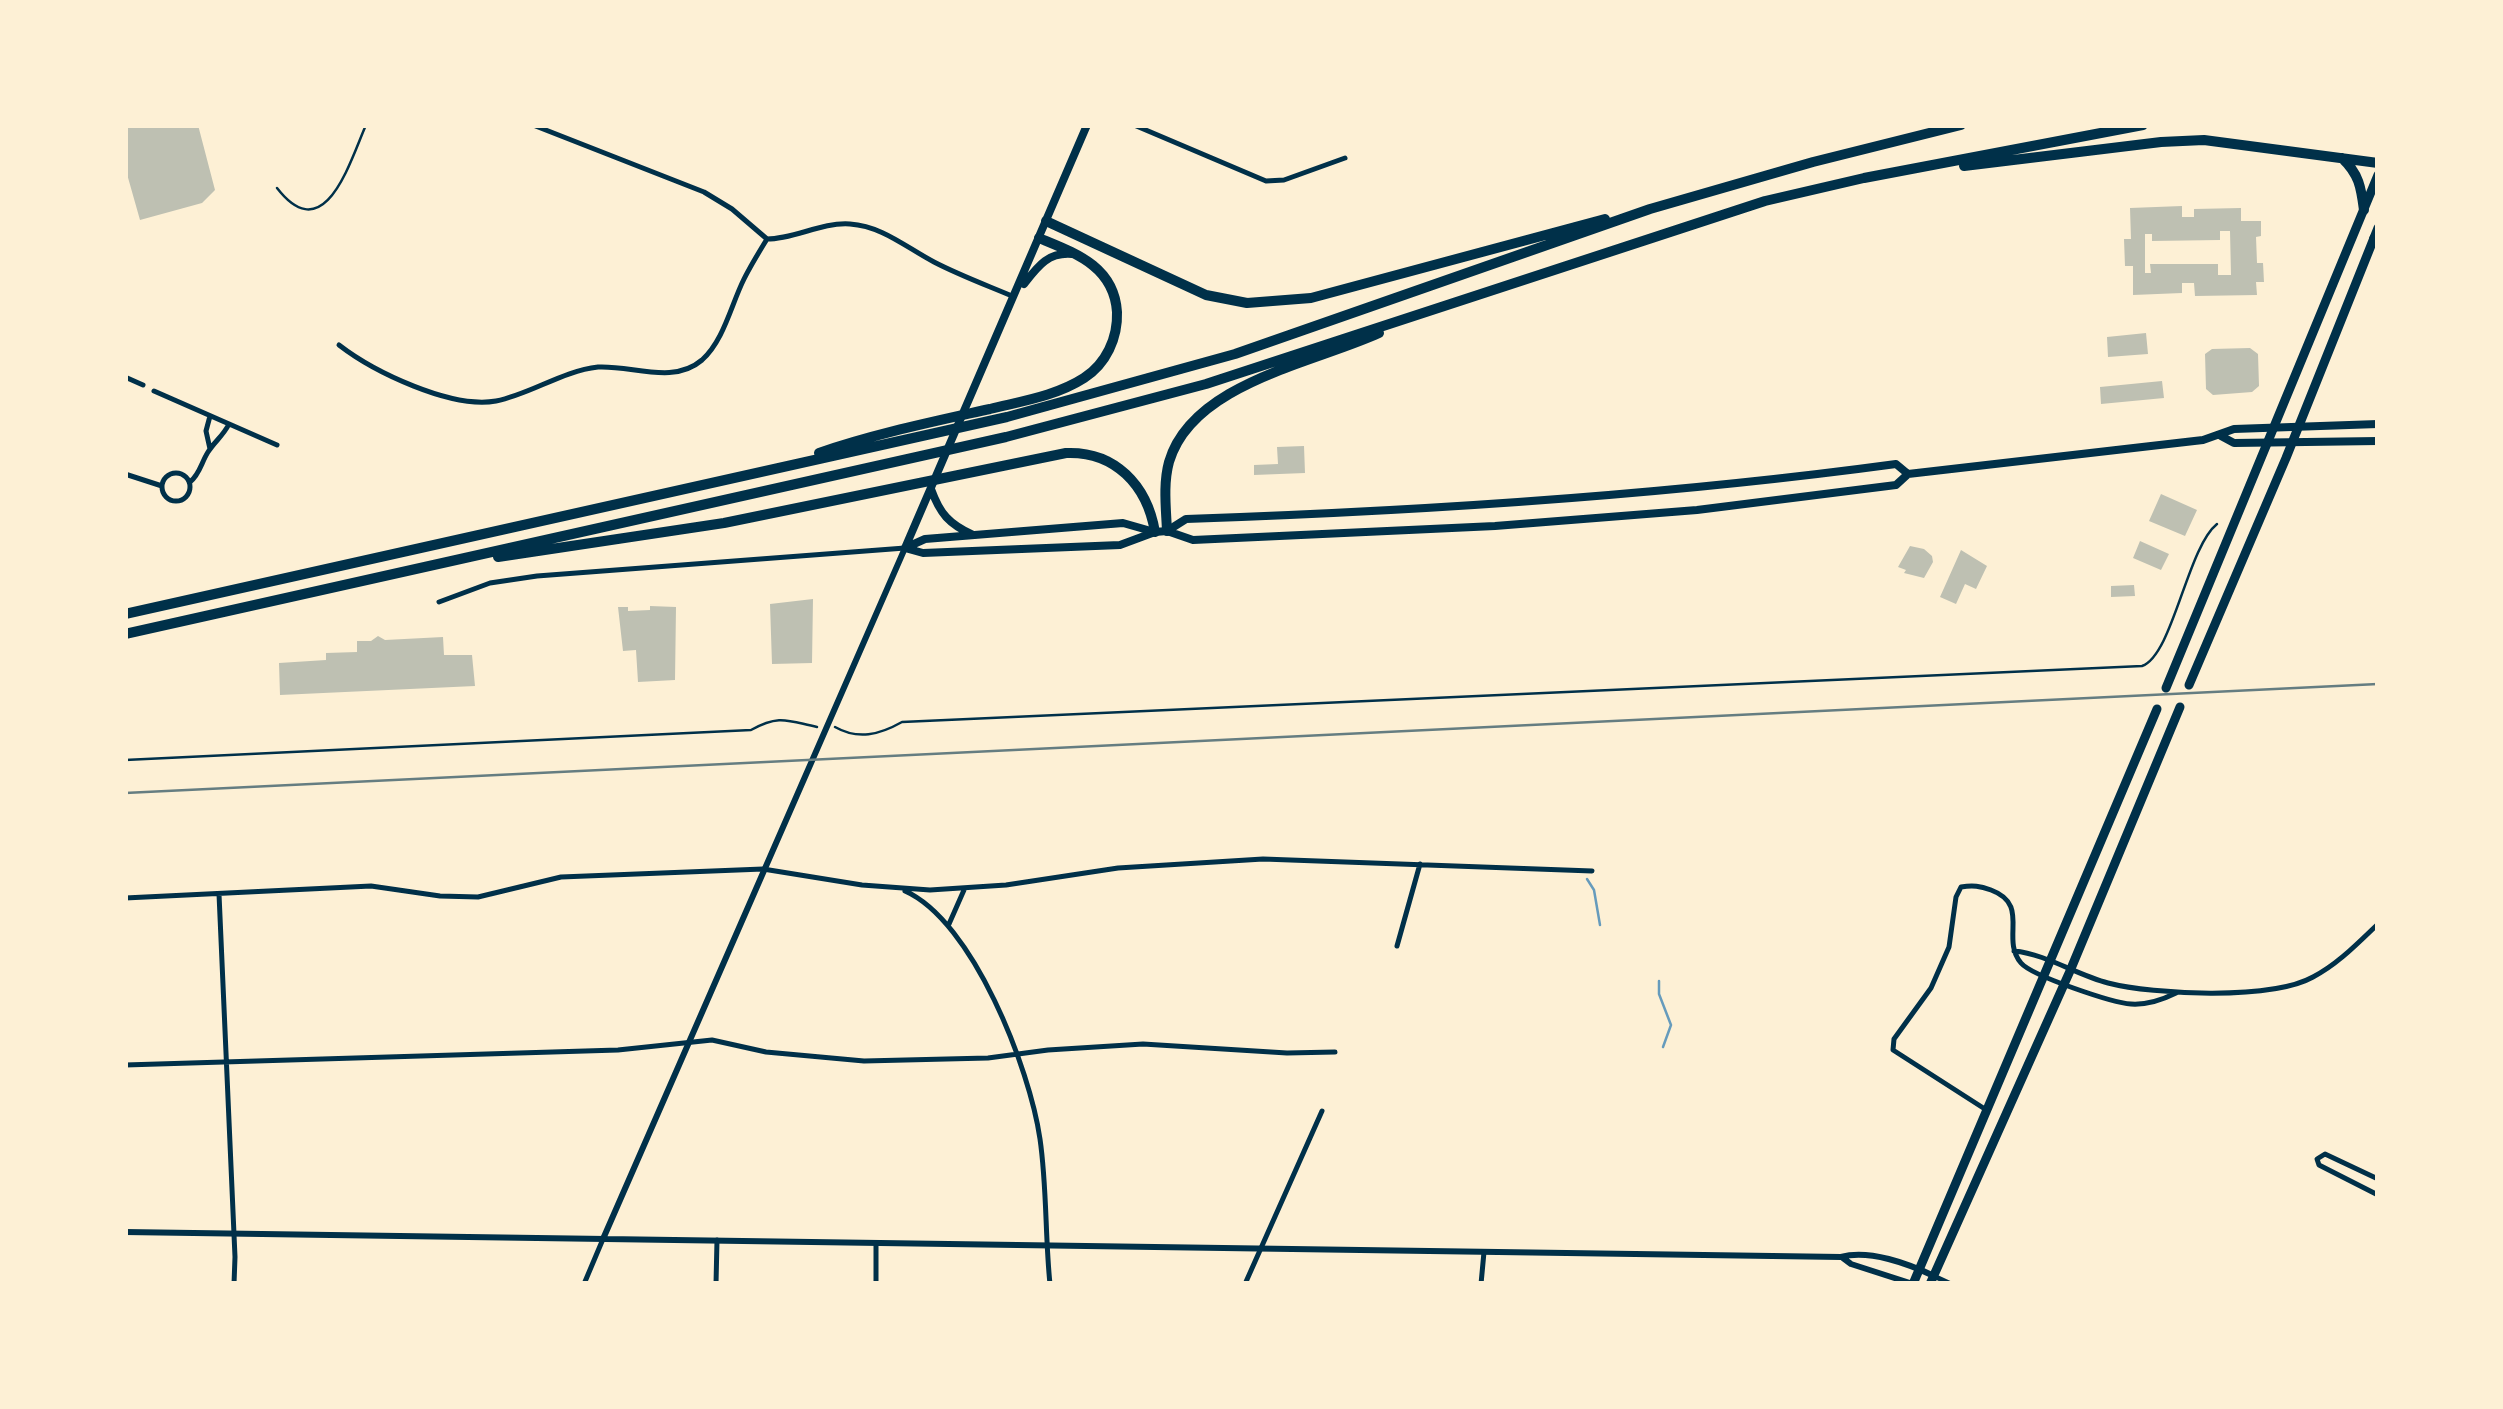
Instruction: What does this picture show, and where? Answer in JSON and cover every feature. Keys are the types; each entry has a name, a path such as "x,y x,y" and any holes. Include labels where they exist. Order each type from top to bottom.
{"highway":[{"path":"125,614 1007,417 1130,386 1235,354 1650,210 1812,162 1962,125"},
{"path":"125,634 1006,438 1188,389 1765,201 1864,178 2143,125"},
{"path":"1864,178 2190,140 2252,144 2378,164"},
{"path":"2341,158 2360,180 2364,210"},
{"path":"1046,221 1206,295 1272,303 1328,294 1570,227 1650,210"},
{"path":"776,468 857,441 1052,394 1088,376 1112,344 1116,310 1105,277 1084,257 1039,238"},
{"path":"1167,531 1165,486 1170,461 1182,436 1205,412 1240,388 1412,318"},
{"path":"462,559 488,559 724,523 1085,452 1117,464 1129,475 1148,506 1154,532"}],"main road":[{"path":"905,548 1087,125"},
{"path":"2166,688 2378,175"},
{"path":"2189,685 2299,427 2376,233"},
{"path":"1015,297 1037,268 1052,256 1060,253 1084,257"},
{"path":"905,548 923,553 1120,544 1167,531 1192,540 1495,526 1697,510 1896,486 1908,474 2221,436 2234,429 2378,424"},
{"path":"2221,436 2234,443 2378,441"},
{"path":"1167,531 1186,519 1694,490 1896,464 1908,474"},
{"path":"931,489 942,516 974,536"},
{"path":"1694,490 1697,510"},
{"path":"1612,496 1612,516"},
{"path":"905,548 925,539 1123,523 1154,532"},
{"path":"1932,1280 2070,971 2180,706"},
{"path":"1913,1284 2157,709"}],"street":[{"path":"533,125 704,192 767,238 784,239 822,227 854,224 881,232 1015,297"},
{"path":"1134,125 1266,181 1284,180 1345,158"},
{"path":"339,345 411,384 448,398 483,402 518,394 589,368 674,373 707,354 721,334 744,278 767,238"},
{"path":"125,377 143,385"},
{"path":"154,391 277,445"},
{"path":"210,416 206,432 210,448"},
{"path":"190,482 229,424"},
{"path":"125,474 162,486"},
{"path":"183,474 190,482 190,492 179,501 166,497 162,486 166,477 183,474"},
{"path":"438,602 490,583 537,576 905,548 584,1284"},
{"path":"125,898 371,886 478,896 561,877 764,868 902,890 964,889 1170,864 1315,859 1592,870"},
{"path":"1398,946 1420,864"},
{"path":"1988,1111 1894,1050 1894,1039 1931,988 1949,946 1961,887 1975,885 2006,897 2013,907 2014,951 2028,968 2112,1001 2134,1004 2162,1000 2176,993"},
{"path":"949,924 964,889"},
{"path":"902,890 918,897 949,924 966,948 1016,1054 1040,1137 1050,1284"},
{"path":"218,894 234,1284"},
{"path":"2014,951 2113,984 2176,993 2271,990 2310,979 2347,954 2378,924"},
{"path":"125,1065 618,1050 712,1040 766,1052 864,1061 921,1061 1144,1044 1336,1052"},
{"path":"1245,1284 1322,1111"},
{"path":"2378,1179 2325,1154 2317,1159 2323,1167 2378,1195"},
{"path":"125,1232 1842,1257 1852,1254 1920,1269 1932,1280 1951,1284"},
{"path":"716,1240 716,1284"},
{"path":"876,1243 876,1284"},
{"path":"1482,1284 1484,1252"},
{"path":"1842,1257 1851,1264 1913,1284"}],"lane":[{"path":"277,188 296,205 323,206 335,196 366,125"}],"path":[{"path":"836,727 855,736 869,735 902,722 2142,666 2156,658 2210,530 2217,524"},
{"path":"125,760 751,730 773,719 794,720 814,727"}],"building":[{"path":"125,125 198,125 215,190 202,203 140,220 125,167"},
{"path":"2182,206 2182,217 2194,217 2194,209 2241,208 2241,221 2261,221 2261,236 2256,237 2257,263 2263,263 2264,282 2256,282 2257,295 2195,296 2194,283 2182,283 2182,293 2133,295 2133,266 2125,266 2124,239 2131,239 2130,208","holes":["2220,231 2230,231 2231,275 2218,275 2218,264 2150,264 2151,273 2145,273 2145,234 2152,234 2152,241 2220,240"]},
{"path":"2146,333 2148,354 2108,357 2107,337"},
{"path":"2250,348 2258,354 2259,386 2252,392 2213,395 2206,389 2205,354 2212,349"},
{"path":"2162,381 2164,398 2101,404 2100,387"},
{"path":"1304,446 1305,473 1254,475 1254,465 1278,464 1277,447"},
{"path":"2161,494 2197,510 2185,536 2149,521"},
{"path":"2140,541 2169,554 2161,570 2133,558"},
{"path":"1910,546 1924,549 1932,556 1924,578 1904,573 1906,570 1898,567"},
{"path":"1961,550 1987,566 1976,589 1965,584 1956,604 1940,597"},
{"path":"2134,585 2135,596 2111,597 2111,586"},
{"path":"813,599 812,663 772,664 770,604"},
{"path":"650,606 676,607 675,680 638,682 636,650 623,651 618,607 628,607 628,611 650,610"},
{"path":"378,636 385,640 443,637 444,655 472,655 475,686 280,695 279,663 326,660 326,653 357,652 357,641 371,641"}],"waterway":[{"path":"1587,879 1594,890 1600,925"},
{"path":"1659,981 1659,994 1671,1025 1663,1047"}],"railway":[{"path":"125,793 2378,684"}]}
